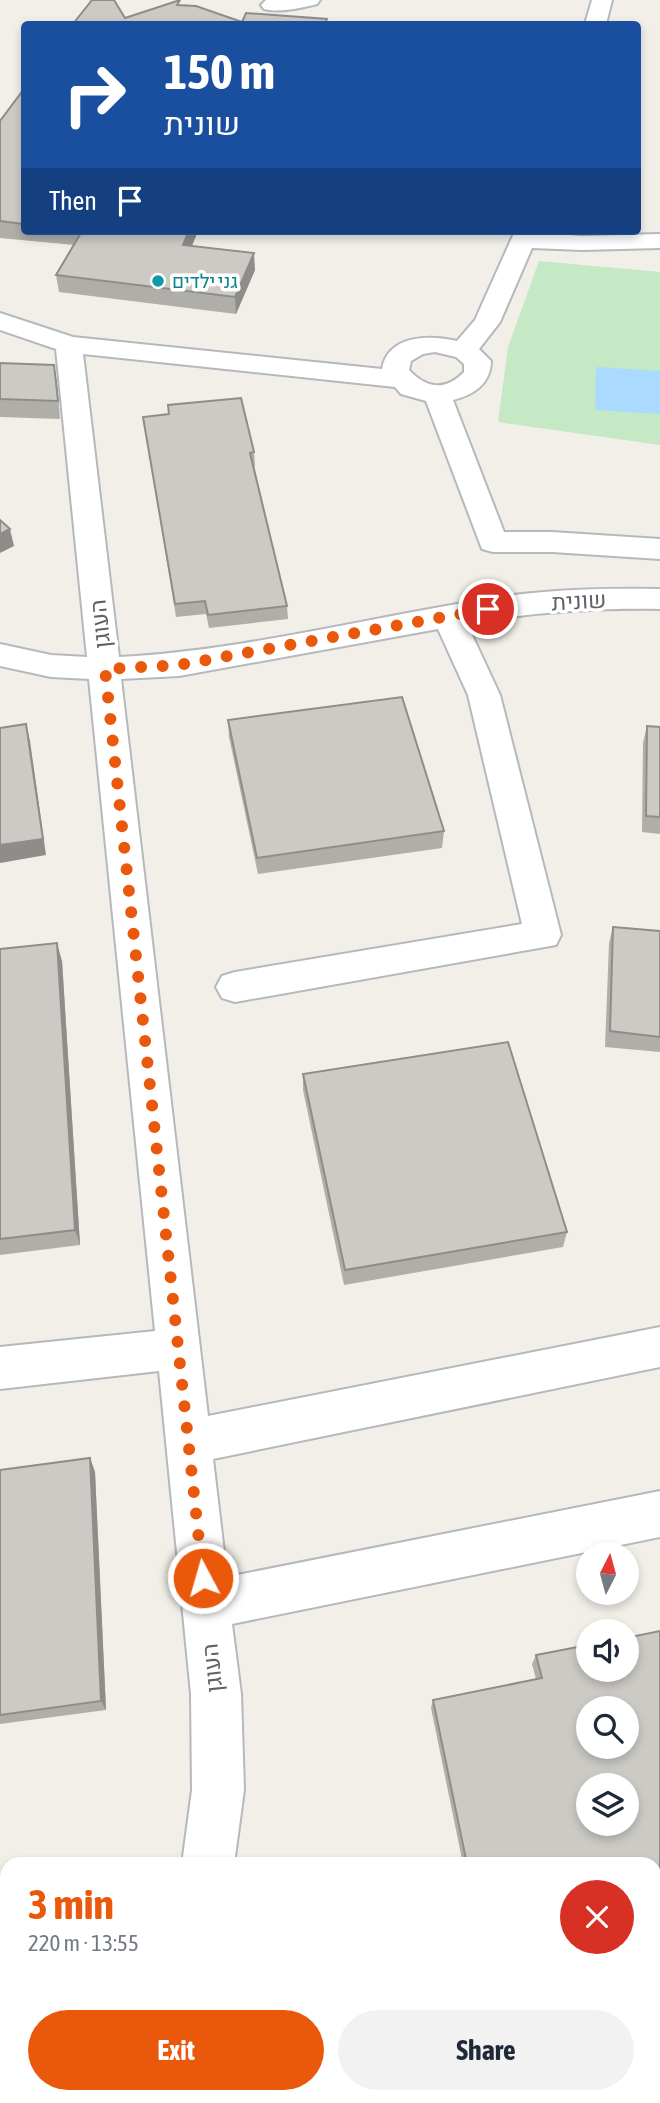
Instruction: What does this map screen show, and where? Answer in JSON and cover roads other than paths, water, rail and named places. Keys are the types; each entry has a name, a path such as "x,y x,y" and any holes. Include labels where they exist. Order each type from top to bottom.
{"street":[{"path":"271,5 310,0"},
{"path":"597,21 602,0"},
{"path":"464,350 487,322 525,236 582,243 660,241"},
{"path":"0,321 69,345 399,379 422,391 437,393 465,388 479,373 478,365 464,350 435,344 408,349 395,362 399,379"},
{"name":"העוגן","path":"69,345 216,1694 218,1790 209,1857"},
{"path":"437,393 493,542 552,542 660,549"},
{"name":"שונית","path":"0,655 51,666 105,669 179,665 508,606 603,598 660,599"},
{"path":"235,987 543,935 484,695 448,617"},
{"path":"188,1442 660,1348"},
{"path":"0,1368 178,1349"},
{"path":"206,1605 660,1514"}],"water":[{"path":"596,367 660,371 660,414 595,410"}],"place":[{"name":"גני ילדים","path":"158,281"}]}
